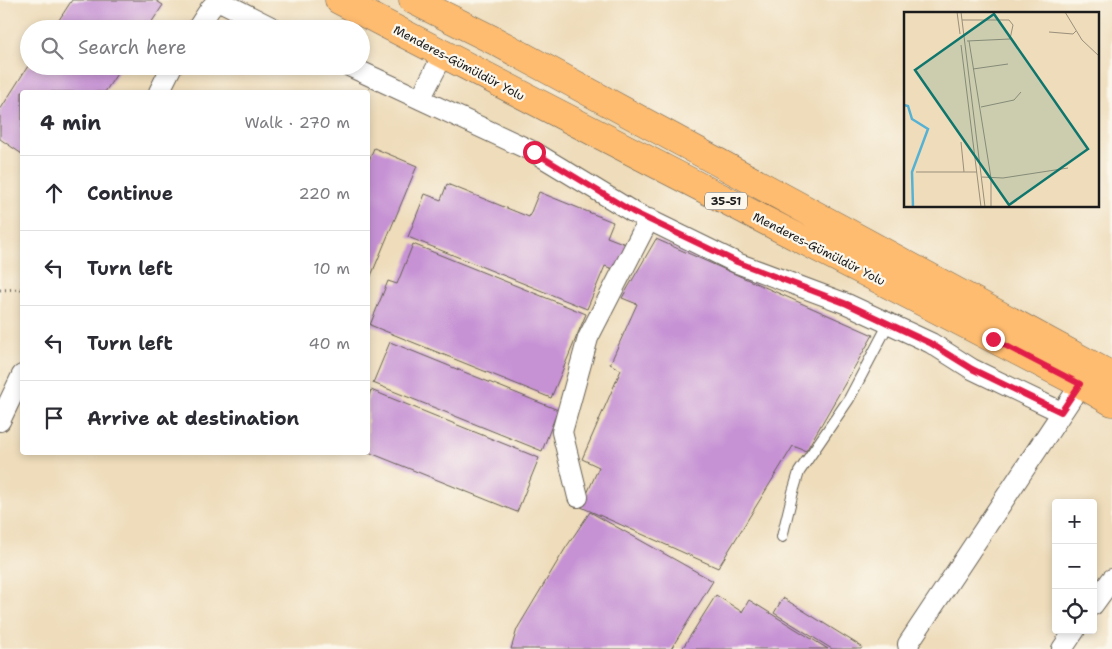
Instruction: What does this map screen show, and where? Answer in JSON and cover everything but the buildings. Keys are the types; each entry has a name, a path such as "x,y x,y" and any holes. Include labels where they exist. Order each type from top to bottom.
{"main road":[{"name":"Menderes-Gümüldür Yolu","path":"339,0 1112,402"},
{"name":"35-51","path":"413,0 504,46 1112,376"}],"street":[{"path":"203,20 218,0 257,20"},
{"path":"420,99 443,55"},
{"path":"160,90 168,75"},
{"path":"369,75 534,152 633,212 737,262 847,304 888,323 930,343 972,369 1061,412"},
{"path":"578,496 562,432 588,338 648,219"},
{"path":"0,421 20,379"},
{"path":"909,649 908,644 1080,384"},
{"path":"1097,600 1112,579"},
{"path":"1062,649 1072,634"}],"lane":[{"path":"782,537 799,472 849,399 888,323"}],"path":[{"path":"0,290 20,288"}],"route":[{"path":"534,152 633,212 737,262 847,304 930,343 972,369 1061,412 1080,384 993,339"}]}
